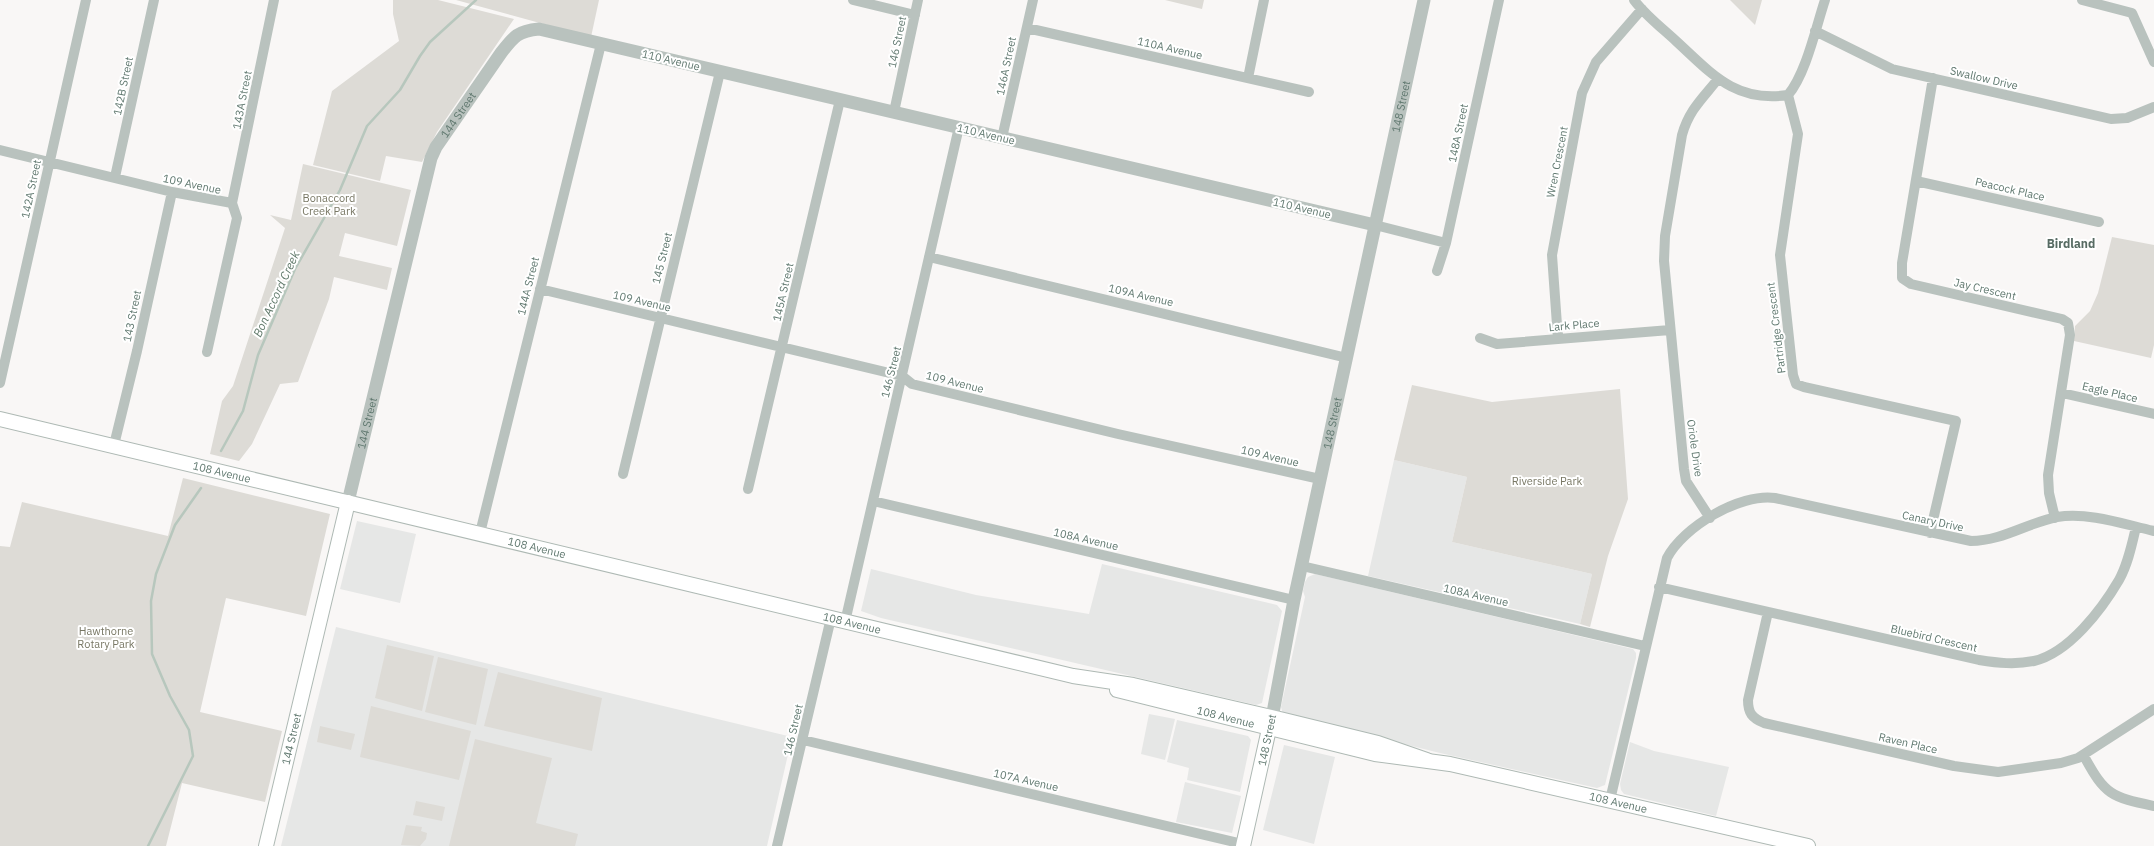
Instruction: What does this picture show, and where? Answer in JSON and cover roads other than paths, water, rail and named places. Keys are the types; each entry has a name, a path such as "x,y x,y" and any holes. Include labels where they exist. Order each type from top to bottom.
{"main road":[{"name":"108 Avenue","path":"0,419 114,445 1073,676 1130,695 1270,723 1375,754 1427,760 1610,800 1808,846"},
{"name":"144 Street","path":"266,846 348,502"},
{"name":"148 Street","path":"1243,845 1270,723"}],"street":[{"name":"142A Street","path":"0,383 86,0"},
{"name":"142B Street","path":"115,178 154,0"},
{"name":"143A Street","path":"232,204 274,0"},
{"path":"853,0 915,15"},
{"name":"146 Street","path":"894,112 918,0"},
{"name":"146A Street","path":"1002,138 1033,0"},
{"path":"1248,78 1264,0"},
{"name":"148 Street","path":"1270,723 1294,600 1424,0"},
{"name":"148A Street","path":"1437,271 1446,243 1499,0"},
{"path":"1634,0 1718,80 1739,91 1765,97 1788,95 1795,88 1825,0"},
{"path":"2082,0 2132,13 2154,62"},
{"name":"Wren Crescent","path":"1558,339 1552,255 1582,93 1596,62 1642,9"},
{"name":"110A Avenue","path":"1027,28 1309,92"},
{"name":"110 Avenue","path":"526,30 540,29 1446,243"},
{"name":"144 Street","path":"348,502 431,158 436,147 501,53 513,38 526,30"},
{"name":"Swallow Drive","path":"1815,31 1886,67 2111,119 2127,118 2154,107"},
{"name":"144A Street","path":"480,533 600,44"},
{"name":"145 Street","path":"623,474 720,72"},
{"name":"Jay Crescent","path":"1933,78 1901,270 1904,280 1911,284 2066,321 2070,331 2062,393 2048,479 2049,493 2055,518"},
{"name":"Oriole Drive","path":"1710,518 1686,481 1670,330 1664,247 1682,135 1691,111 1718,80"},
{"name":"Partridge Crescent","path":"1788,95 1798,134 1780,255 1793,375 1796,384 1804,387 1956,421 1930,533"},
{"name":"145A Street","path":"748,490 840,100"},
{"name":"146 Street","path":"845,622 959,127"},
{"name":"109 Avenue","path":"0,150 172,192 232,204 237,218 207,352"},
{"name":"Peacock Place","path":"1916,181 2099,222"},
{"name":"143 Street","path":"114,445 137,351 172,192"},
{"name":"109A Avenue","path":"929,257 1347,358"},
{"name":"109 Avenue","path":"540,289 902,376 912,384 1118,434 1320,479"},
{"name":"Lark Place","path":"1480,338 1497,344 1670,330"},
{"name":"Eagle Place","path":"2062,393 2154,414"},
{"name":"Canary Drive","path":"1710,518 1740,502 1767,497 1962,540 1981,541 1997,538 2055,518 2090,517 2154,531"},
{"name":"108A Avenue","path":"874,501 1294,600"},
{"path":"1610,800 1664,567 1672,548 1710,518"},
{"name":"Bluebird Crescent","path":"1659,587 1979,660 2007,664 2035,660 2057,650 2076,635 2097,613 2120,579 2136,527"},
{"name":"108A Avenue","path":"1302,566 1645,646"},
{"name":"Raven Place","path":"1768,612 1748,700 1748,708 1751,716 1757,720 1931,761 1988,772 2009,771 2062,763 2084,756 2154,709"},
{"name":"146 Street","path":"777,846 831,618"},
{"name":"107A Avenue","path":"803,740 1243,845"},
{"path":"2084,756 2101,785 2111,794 2122,799 2154,806"}],"waterway":[{"name":"Bon Accord Creek","path":"221,451 243,411 258,355 295,269 340,190 367,126 400,90 430,42 476,0"},
{"name":"Bon Accord Creek","path":"148,846 193,756 189,730 170,696 152,654 151,601 156,574 175,525 201,488"}],"district":[{"name":"Birdland","path":"2071,243"}],"park label":[{"name":"Bonaccord Creek Park","path":"329,204"},
{"name":"Riverside Park","path":"1547,481"},
{"name":"Hawthorne Rotary Park","path":"106,637"}]}
